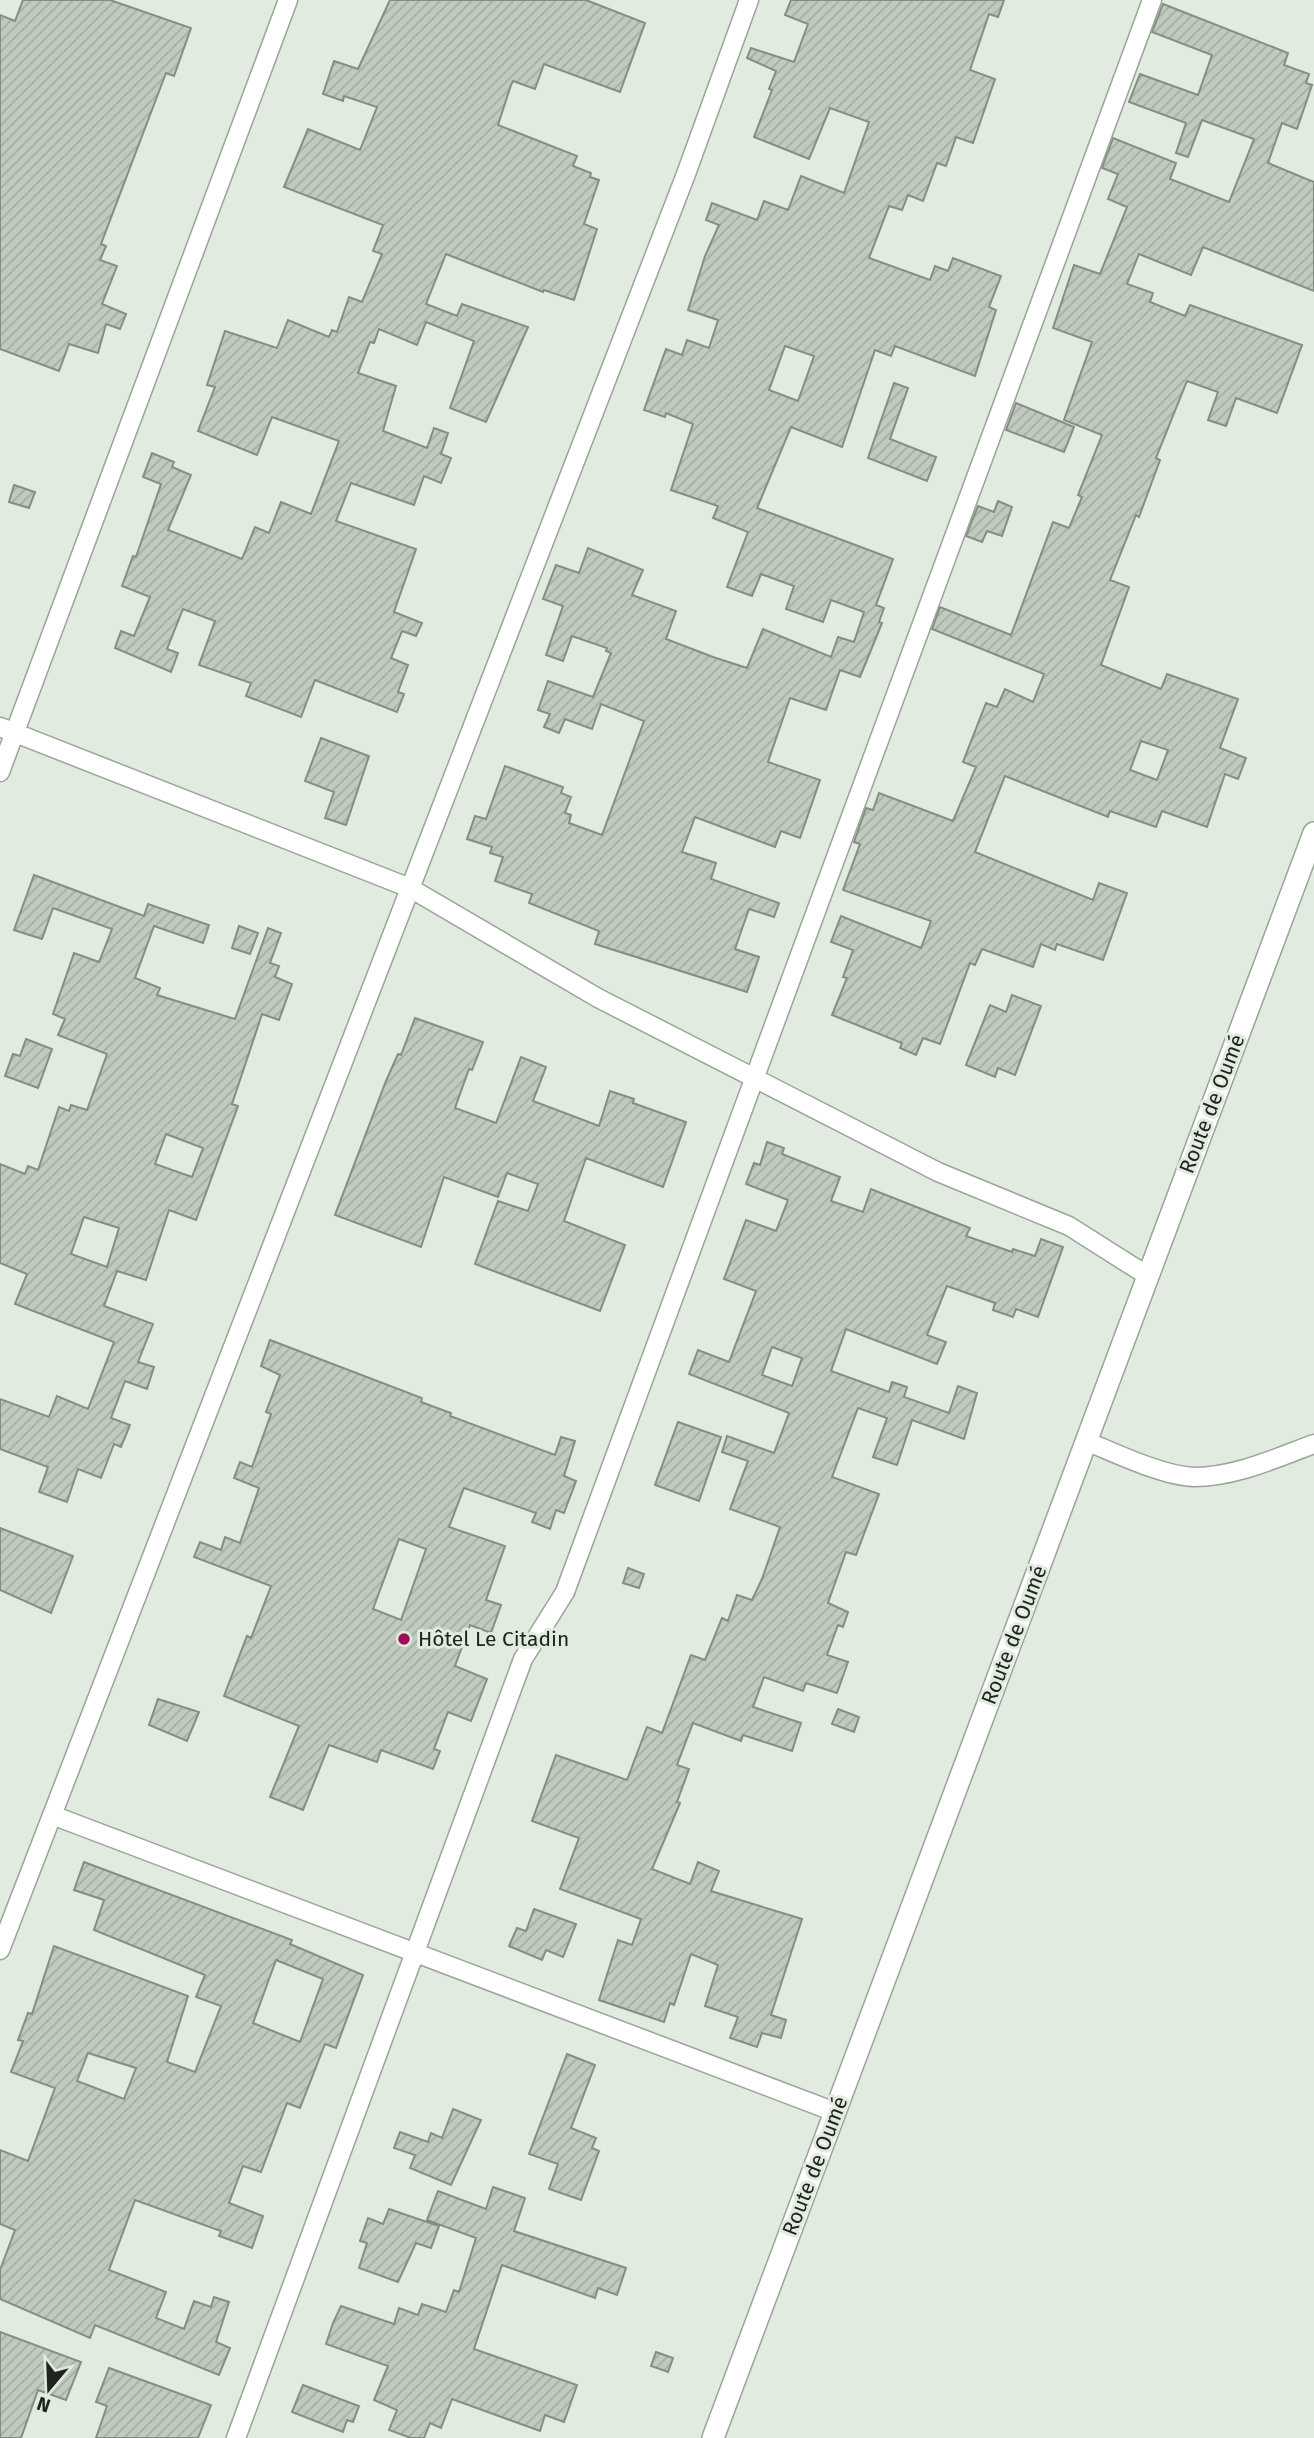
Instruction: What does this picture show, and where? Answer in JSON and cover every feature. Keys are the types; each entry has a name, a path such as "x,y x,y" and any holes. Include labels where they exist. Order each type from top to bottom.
{"street":[{"path":"0,772 7,730 288,0"},
{"path":"0,1950 687,174 749,0"},
{"path":"236,2438 523,1659 565,1592 1152,0"},
{"path":"7,730 410,888 598,999 938,1172 1069,1226 1148,1276"},
{"name":"Route de Oumé","path":"713,2438 1314,832"},
{"path":"1086,1441 1137,1462 1193,1477 1241,1470 1314,1444"},
{"path":"52,1815 835,2112"}],"building":[{"path":"23,0 110,0 191,28 174,76 166,73 101,244 106,246 100,260 117,266 102,304 126,314 120,329 106,324 98,353 69,344 59,371 0,349 0,15 15,21"},
{"path":"390,0 586,0 645,23 620,92 544,64 535,89 513,81 511,85 498,125 577,156 573,166 591,173 590,177 599,180 584,224 597,229 574,300 544,290 543,292 446,254 426,304 457,316 462,304 528,327 486,422 450,408 474,341 426,322 417,345 379,329 374,343 370,342 358,373 396,386 383,431 427,448 434,428 448,433 441,454 451,458 441,483 424,476 414,505 351,483 336,521 416,549 394,612 422,623 416,636 402,631 391,658 408,665 398,692 404,694 397,712 315,680 301,717 246,696 251,683 199,665 215,621 183,609 167,649 178,653 171,672 115,648 121,631 134,636 150,597 122,586 133,556 136,557 161,484 143,477 152,453 174,462 172,467 191,475 168,530 242,559 255,527 269,533 281,502 311,514 339,441 272,417 257,455 198,431 215,387 207,385 225,331 277,348 288,320 329,337 332,330 337,332 349,297 362,302 382,254 373,251 383,225 284,187 308,129 360,150 377,107 344,96 343,101 323,94 334,61 358,69"},
{"path":"791,0 1004,0 998,17 989,14 970,70 995,79 973,143 956,137 946,166 937,163 923,201 908,195 902,210 889,206 869,258 930,280 935,266 948,271 953,258 1001,276 989,307 996,310 975,376 895,346 891,356 875,350 842,447 791,427 757,508 893,559 876,605 884,608 879,622 882,623 860,677 840,670 826,710 790,698 768,762 820,780 800,838 781,831 775,847 695,817 682,852 716,863 711,879 779,903 774,917 749,909 735,949 759,957 747,992 595,944 599,931 529,903 532,894 495,881 503,857 490,853 492,847 467,839 475,816 486,819 505,766 563,787 561,793 571,797 565,813 571,815 569,823 602,835 644,721 601,704 592,729 565,719 559,733 544,727 550,714 538,710 548,681 593,697 611,653 606,651 607,648 572,636 563,661 546,655 563,606 543,599 556,565 579,573 588,548 643,570 632,595 676,611 666,639 713,657 747,668 763,629 831,657 838,637 854,642 864,612 831,600 823,622 786,609 794,586 761,574 752,596 727,587 748,532 713,518 718,506 671,490 693,424 666,413 665,417 644,410 666,349 682,355 687,340 709,348 718,320 688,310 705,256 719,225 706,220 712,203 757,220 764,201 788,210 801,176 844,193 869,122 830,108 809,159 754,137 772,90 769,89 776,71 747,58 751,48 794,62 808,24 785,15","holes":["785,346 814,356 798,401 769,390"]},
{"path":"1163,4 1288,53 1284,65 1309,74 1306,83 1312,85 1297,129 1282,123 1268,163 1314,182 1314,291 1203,247 1191,275 1139,254 1127,284 1153,293 1150,302 1185,316 1190,305 1302,345 1277,413 1236,398 1226,426 1208,420 1218,392 1187,381 1156,458 1160,460 1139,517 1136,515 1110,580 1129,587 1101,665 1161,689 1167,674 1238,699 1220,748 1246,758 1238,779 1225,774 1207,827 1162,811 1156,827 1110,811 1108,817 1005,776 975,852 1093,900 1099,883 1127,893 1103,960 1057,944 1055,950 1041,944 1033,967 982,949 975,965 970,963 940,1044 923,1038 916,1055 900,1048 902,1043 832,1015 847,978 843,977 853,950 831,942 841,916 921,948 931,921 843,890 860,844 854,842 866,808 873,810 879,793 953,821 976,767 963,762 986,703 997,707 1005,689 1033,702 1044,674 932,629 940,607 1011,635 1053,522 1069,528 1082,497 1078,495 1102,435 1064,420 1092,342 1053,328 1074,265 1100,274 1127,207 1108,199 1118,174 1102,168 1113,138 1176,163 1170,179 1229,202 1254,139 1202,120 1188,157 1176,153 1186,123 1129,102 1140,74 1198,95 1212,55 1152,32","holes":["1141,741 1168,750 1157,780 1130,770"]},
{"path":"894,383 908,388 890,439 936,457 927,481 868,458"},
{"path":"1016,403 1074,427 1064,452 1006,430"},
{"path":"14,485 35,492 29,508 9,502"},
{"path":"998,501 1012,507 1002,536 987,531 982,542 966,536 978,506 994,512"},
{"path":"321,738 369,756 346,825 325,818 334,792 305,781"},
{"path":"34,875 144,916 148,904 209,925 203,943 154,926 135,978 160,988 157,995 235,1019 268,928 281,933 270,963 279,966 275,977 292,984 279,1020 262,1014 232,1104 238,1106 196,1220 169,1210 146,1280 117,1271 104,1306 153,1324 138,1362 154,1367 147,1389 125,1381 111,1418 130,1425 121,1447 114,1444 101,1478 78,1469 67,1502 39,1492 48,1467 0,1449 0,1399 49,1417 57,1396 88,1409 114,1342 15,1304 27,1274 0,1263 0,1164 25,1174 28,1166 38,1170 59,1107 69,1111 71,1105 87,1110 107,1054 58,1035 65,1019 53,1014 74,953 99,962 112,929 53,908 42,939 14,930","holes":["166,1134 203,1148 192,1177 155,1164","84,1217 119,1228 107,1267 71,1254"]},
{"path":"239,926 258,933 250,954 232,948"},
{"path":"1012,995 1041,1006 1015,1075 998,1068 995,1077 966,1065 990,1005 1006,1012"},
{"path":"415,1018 483,1042 472,1070 469,1069 455,1108 496,1123 521,1057 546,1067 533,1101 599,1126 610,1091 634,1099 633,1103 686,1122 663,1187 586,1158 564,1221 625,1245 600,1311 475,1264 498,1201 528,1211 538,1184 507,1173 498,1197 444,1177 421,1247 335,1215 386,1081 398,1054 401,1055"},
{"path":"26,1039 52,1049 38,1088 5,1076 13,1054 20,1056"},
{"path":"767,1142 784,1148 782,1154 840,1177 831,1201 863,1212 871,1189 970,1228 966,1236 1012,1252 1013,1249 1035,1256 1041,1239 1063,1247 1038,1317 1016,1309 1013,1317 993,1310 995,1303 947,1286 927,1335 946,1342 937,1364 846,1329 831,1371 889,1392 892,1382 907,1387 904,1397 949,1413 958,1386 977,1393 964,1439 912,1420 897,1465 873,1457 887,1418 858,1408 832,1477 879,1494 856,1555 846,1552 828,1603 848,1612 843,1627 838,1625 827,1655 848,1662 837,1693 806,1683 803,1691 764,1677 753,1707 801,1723 792,1751 743,1735 741,1741 693,1723 677,1765 689,1769 677,1802 680,1803 652,1869 690,1884 698,1862 719,1871 711,1891 802,1919 771,2015 786,2020 781,2038 762,2033 757,2047 730,2038 738,2017 705,2006 718,1965 691,1954 674,2005 670,2003 664,2022 599,2000 618,1940 632,1945 641,1919 560,1889 579,1838 532,1821 556,1755 627,1780 647,1727 662,1733 691,1655 705,1660 722,1618 728,1621 737,1595 752,1600 762,1579 780,1527 730,1509 748,1461 722,1452 727,1436 774,1453 789,1413 689,1374 698,1350 729,1362 756,1291 724,1279 746,1220 776,1231 788,1200 746,1184 754,1163 760,1165","holes":["772,1347 802,1358 792,1386 762,1375"]},
{"path":"270,1340 422,1398 421,1402 451,1413 450,1416 555,1455 561,1437 575,1441 564,1476 576,1481 564,1513 556,1510 550,1529 532,1522 536,1513 464,1488 449,1527 505,1546 486,1600 501,1605 491,1633 470,1625 455,1666 487,1679 471,1721 448,1712 434,1749 440,1751 433,1769 381,1750 377,1762 329,1745 303,1810 270,1797 299,1726 224,1696 247,1636 251,1638 271,1586 194,1557 200,1542 221,1550 225,1537 240,1543 259,1488 234,1478 240,1462 252,1467 271,1414 266,1412 280,1375 261,1366","holes":["399,1539 426,1549 401,1620 373,1609"]},
{"path":"678,1422 721,1437 699,1501 655,1485"},
{"path":"0,1528 73,1556 51,1613 0,1590"},
{"path":"628,1568 644,1574 639,1588 623,1583"},
{"path":"158,1699 199,1712 187,1741 149,1725"},
{"path":"838,1709 859,1717 854,1732 832,1724"},
{"path":"84,1862 292,1940 290,1944 363,1975 336,2048 325,2044 300,2108 287,2103 261,2172 243,2166 229,2203 263,2216 252,2248 219,2236 221,2231 135,2200 109,2270 166,2292 156,2318 184,2329 194,2301 211,2307 214,2297 229,2302 216,2342 230,2348 219,2375 95,2325 90,2338 0,2299 0,2270 15,2230 0,2224 0,2150 28,2161 55,2088 11,2072 23,2041 18,2040 28,2013 32,2014 54,1946 188,1996 167,2062 195,2072 221,2006 196,1997 205,1975 94,1930 104,1900 74,1890","holes":["276,1960 323,1979 300,2042 253,2023","88,2053 136,2068 124,2099 77,2081"]},
{"path":"534,1909 576,1924 563,1957 546,1950 542,1960 509,1946 517,1928 526,1931"},
{"path":"567,2054 595,2065 571,2128 596,2138 592,2148 599,2151 581,2200 549,2189 558,2164 529,2154"},
{"path":"453,2109 481,2120 451,2185 410,2168 415,2155 394,2148 400,2132 428,2142 431,2133 442,2138"},
{"path":"493,2187 525,2198 514,2231 626,2268 617,2295 598,2288 595,2298 502,2265 474,2349 577,2385 564,2422 545,2415 540,2431 452,2399 441,2428 430,2423 424,2438 411,2438 389,2430 397,2410 374,2400 388,2366 326,2344 333,2323 341,2306 394,2324 399,2308 418,2315 422,2304 446,2312 454,2290 459,2292 476,2238 427,2220 438,2191 486,2209"},
{"path":"389,2209 439,2226 431,2248 416,2243 398,2282 359,2268 367,2243 360,2241 368,2218 383,2224"},
{"path":"0,2332 81,2362 66,2400 38,2390 21,2438 0,2438"},
{"path":"656,2352 673,2358 668,2372 651,2366"},
{"path":"109,2368 211,2405 198,2438 96,2438 107,2406 96,2402"},
{"path":"303,2385 359,2406 353,2422 347,2420 343,2432 292,2412"}],"place":[{"name":"Hôtel Le Citadin","path":"404,1639"}]}
